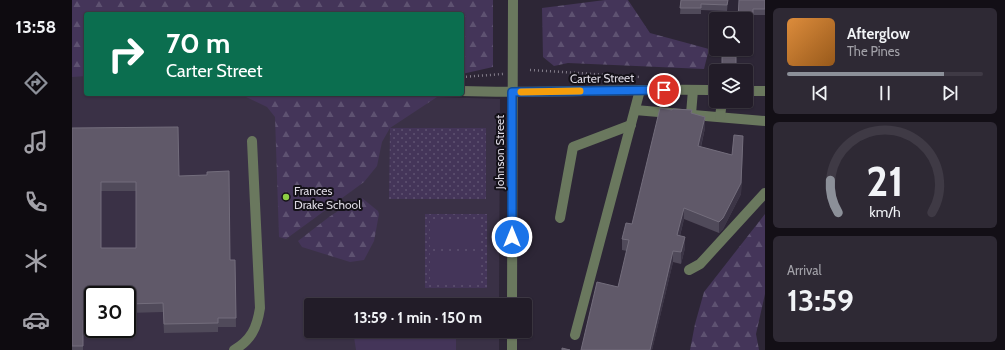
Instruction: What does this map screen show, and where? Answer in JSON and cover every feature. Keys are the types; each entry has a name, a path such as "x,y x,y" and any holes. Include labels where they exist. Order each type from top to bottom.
{"street":[{"name":"Johnson Street","path":"512,298 513,0"},
{"path":"575,335 640,90"},
{"path":"691,114 693,90"},
{"name":"Carter Street","path":"464,91 709,90"},
{"path":"753,91 765,91"},
{"path":"720,117 721,108"},
{"path":"635,110 765,120"},
{"path":"560,218 573,147 631,126"},
{"path":"234,350 244,344 252,335 258,322 260,308 252,141"},
{"path":"689,270 700,264 765,193"},
{"path":"512,338 512,350"}],"path":[{"path":"530,70 641,77"},
{"path":"464,78 503,74"}],"shaded area":[{"name":"Frances Drake School","path":"72,0 84,12 84,96 411,96 500,99 499,298 304,298 304,338 499,338 499,350 72,350"}],"green space":[{"path":"72,0 493,0 493,67 464,74 464,12 84,12 84,76 72,77"},
{"path":"605,0 628,0 650,33 709,49 704,69 568,63 554,66 543,57 542,8"},
{"path":"244,96 437,97 390,128 382,142 377,166 364,182 286,239 279,237 275,117 267,107"},
{"path":"390,128 486,128 486,199 389,199"},
{"path":"362,198 378,211 379,214 374,241 364,260 350,262 302,247 298,241 329,217 353,201"},
{"path":"425,214 487,214 487,288 425,288"},
{"path":"765,214 765,294 756,334 759,350 690,350 695,324 704,292"},
{"path":"430,219 481,219 481,249 430,249"},
{"path":"430,253 481,253 481,283 430,283"},
{"path":"354,338 456,338 456,350 356,350"}],"building":[{"path":"681,0 728,0 727,5 701,4 701,8 680,8"},
{"path":"739,0 765,0 765,9 753,9 753,12 738,12"},
{"path":"722,57 736,57 736,64 722,64"},
{"path":"660,108 672,110 692,110 691,113 705,117 698,146 732,155 734,135 743,136 741,183 723,218 719,222 684,208 677,235 685,237 681,252 673,251 650,350 581,350 597,282 618,287 629,240 622,239 626,223 632,224"},
{"path":"178,127 179,176 207,175 207,172 229,171 230,260 235,260 236,318 218,318 218,323 164,324 163,303 136,304 136,286 84,286 83,346 72,346 72,128","holes":["101,182 136,182 136,248 101,248"]}],"slow traffic":[{"path":"521,92 580,91"}],"place":[{"name":"Frances Drake School","path":"286,197"}],"route":[{"path":"512,237 512,92 664,90"}]}
